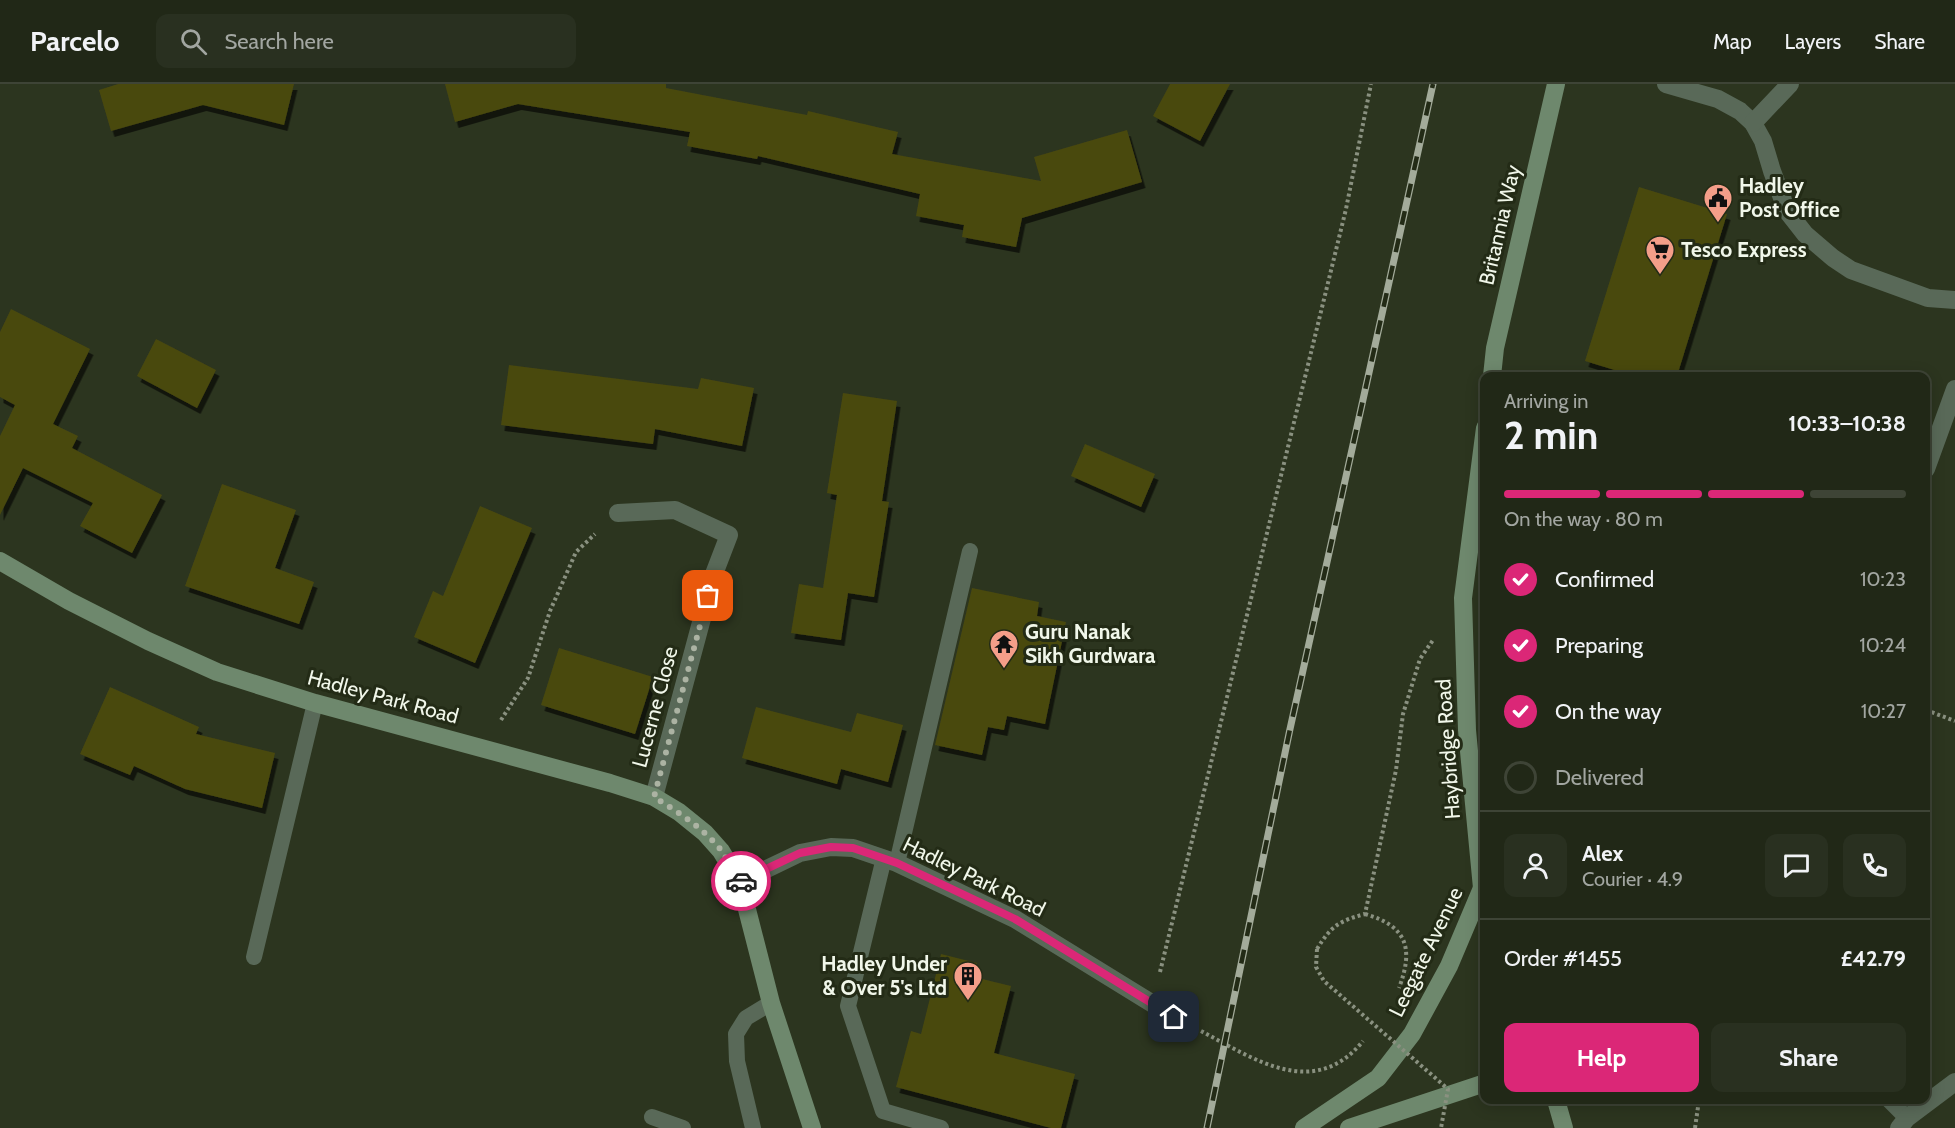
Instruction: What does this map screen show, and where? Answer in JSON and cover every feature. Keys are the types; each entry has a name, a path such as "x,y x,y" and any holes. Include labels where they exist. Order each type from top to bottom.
{"street":[{"name":"Britannia Way","path":"1492,372 1495,348 1556,84"},
{"path":"1666,84 1719,99 1740,111 1753,123 1763,141 1787,211 1818,246 1851,270 1928,298 1955,300"},
{"path":"1753,123 1790,84"},
{"path":"1930,458 1955,389"},
{"path":"1463,598 1480,467"},
{"name":"Lucerne Close","path":"618,513 675,510 729,534 714,574 654,797"},
{"name":"Hadley Park Road","path":"0,561 79,606 148,641 217,672 315,703 610,783 654,797 679,812 705,833 721,851 740,882 771,1003 812,1128"},
{"name":"Haybridge Road","path":"1463,598 1467,730 1480,862"},
{"name":"Hadley Park Road","path":"740,882 800,853 831,847 853,848 891,861 1015,919 1174,1017"},
{"name":"Leegate Avenue","path":"1304,1128 1378,1078 1412,1034 1449,966 1480,899"},
{"path":"1930,1102 1955,1082"},
{"path":"1348,1128 1480,1085"},
{"path":"1557,1104 1564,1128"},
{"path":"1903,1123 1927,1104"}],"lane":[{"path":"941,1128 883,1111 848,1006 891,861 970,551"},
{"path":"254,957 315,703"},
{"path":"753,1128 737,1061 736,1034 746,1018 771,1003"},
{"path":"1891,1104 1903,1123"},
{"path":"652,1117 683,1128"}],"path":[{"path":"1152,1005 1343,221 1371,85 1364,84"},
{"path":"491,749 497,727 528,678 550,611 576,552 618,513"},
{"path":"1365,914 1396,770 1403,714 1420,659 1463,598"},
{"path":"1930,712 1955,721"},
{"path":"1398,990 1405,972 1407,951 1399,931 1383,919 1365,914 1342,920 1328,932 1317,949 1317,967 1324,981 1448,1089 1441,1128"},
{"path":"1174,1017 1263,1063 1306,1073 1330,1068 1358,1048 1365,1040"},
{"path":"1371,1032 1378,1024"},
{"path":"1695,1128 1698,1104"}],"building":[{"path":"118,84 294,84 284,125 203,105 111,131 99,90"},
{"path":"445,84 666,84 666,88 807,115 808,111 898,132 892,154 1041,181 1034,157 1127,130 1142,182 1022,218 1016,247 962,237 964,225 916,216 920,194 758,156 757,159 687,146 690,132 518,104 455,122"},
{"path":"1170,84 1230,84 1200,141 1153,116"},
{"name":"Tesco Express","path":"1639,187 1727,214 1678,372 1621,372 1585,361"},
{"path":"11,309 90,349 53,424 78,436 72,448 162,495 132,553 80,526 93,503 23,468 0,515 0,436 15,405 0,397 0,332"},
{"path":"156,339 216,370 197,408 137,376"},
{"path":"509,365 698,389 701,378 754,388 742,446 655,429 653,444 501,425"},
{"path":"843,393 897,401 882,501 889,502 874,597 848,593 841,640 791,633 799,584 823,588 837,495 827,493"},
{"path":"1085,444 1155,474 1141,507 1071,476"},
{"path":"222,484 296,510 275,568 314,582 299,624 185,586"},
{"path":"480,506 532,528 475,663 414,637 433,591 443,596"},
{"name":"Guru Nanak Sikh Gurdwara","path":"972,588 1039,602 1037,616 1066,622 1045,724 1007,716 1004,730 988,727 982,755 935,745"},
{"path":"559,648 653,677 635,734 541,705"},
{"path":"110,687 199,727 196,734 275,753 262,808 185,789 134,766 130,775 80,754"},
{"path":"756,707 851,732 857,713 903,725 888,782 841,769 837,784 742,758"},
{"path":"941,954 977,963 974,977 1011,986 994,1053 1075,1074 1061,1128 1051,1128 896,1087 911,1031 921,1034"}],"railway":[{"path":"1207,1128 1290,729 1433,84"}],"way so far":[{"path":"708,596 654,797 679,812 705,833 721,851 741,881"}],"place":[{"name":"Hadley Post Office","path":"1718,224"},
{"name":"Tesco Express","path":"1660,276"},
{"name":"Guru Nanak Sikh Gurdwara","path":"1004,670"},
{"name":"Hadley Under & Over 5's Ltd","path":"968,1002"}],"route":[{"path":"741,881 800,853 831,847 853,848 897,863 1015,919 1174,1017"}]}
